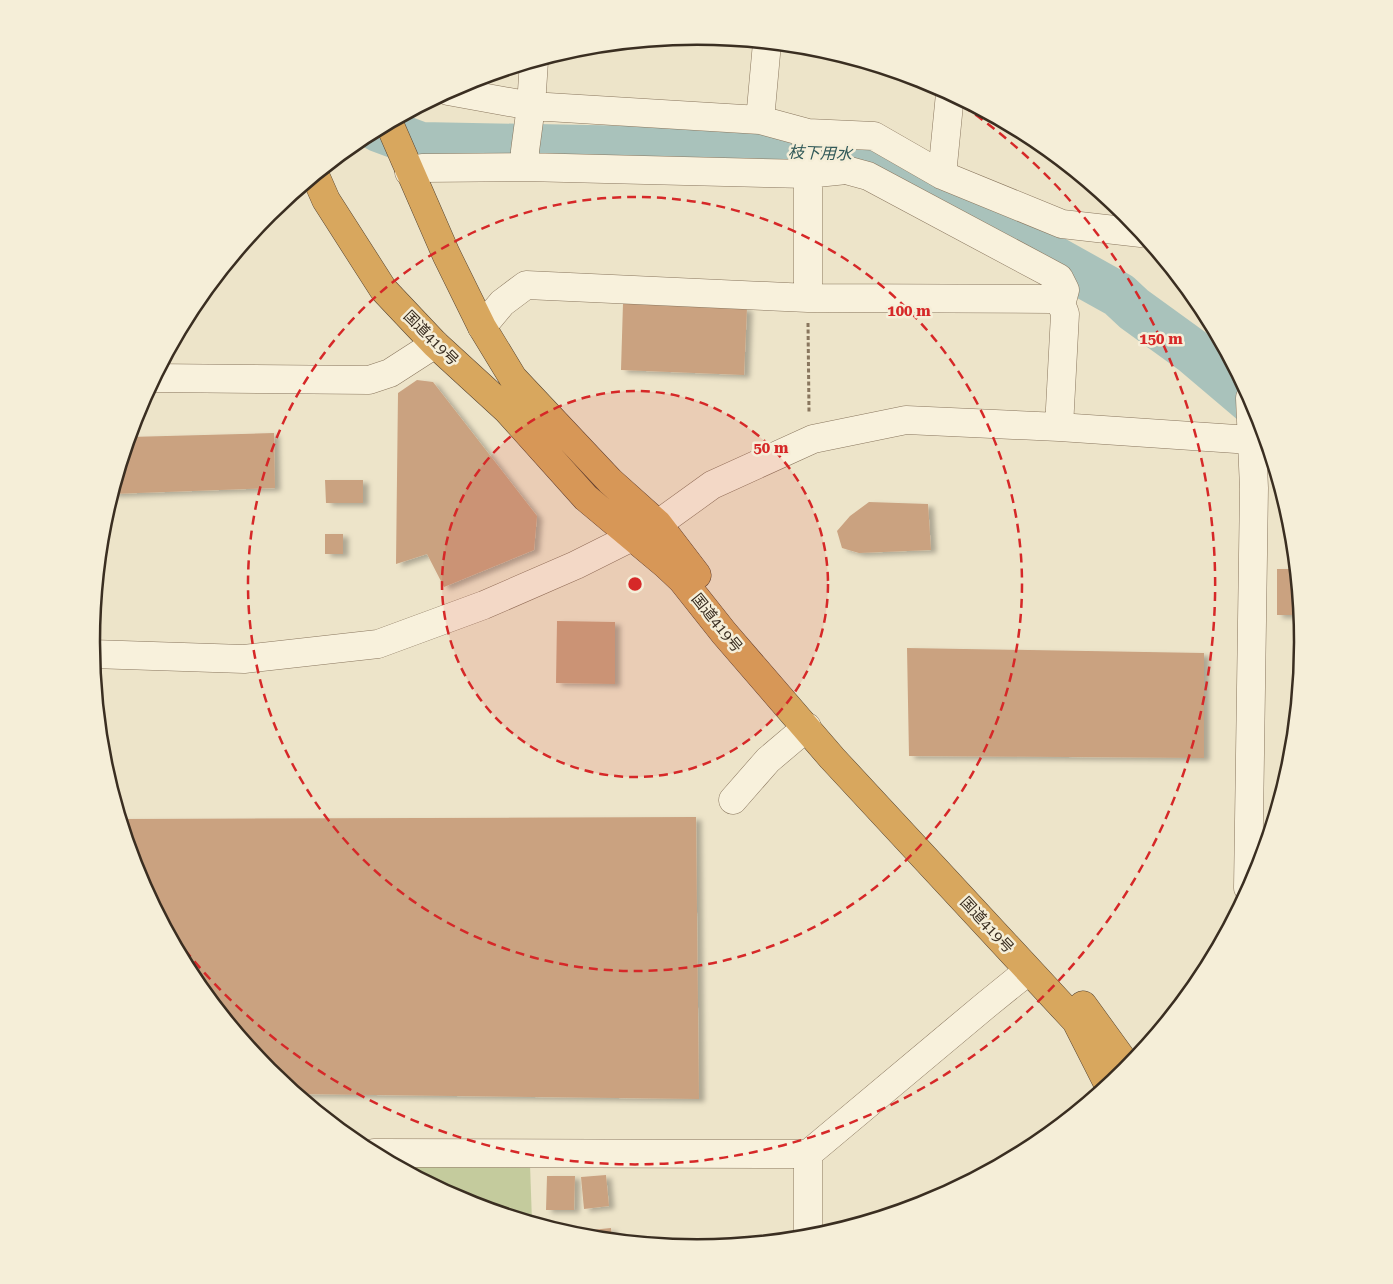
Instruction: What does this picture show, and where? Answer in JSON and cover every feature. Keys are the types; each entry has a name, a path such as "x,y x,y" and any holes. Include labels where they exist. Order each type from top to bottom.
{"highway":[{"name":"国道419号","path":"392,129 446,254 482,327 513,378 610,481 658,524 684,559 834,734 1070,988 1123,1060"},
{"name":"国道419号","path":"318,180 326,200 383,290 435,344 507,410 586,498 666,564 682,580 724,633 832,758 1076,1021 1105,1077"}],"street":[{"path":"760,120 766,49"},
{"path":"525,159 534,68"},
{"path":"460,94 530,112 760,120 808,153 846,170 868,176 1059,278 1065,290 1061,305"},
{"path":"942,175 949,101"},
{"path":"410,172 422,168 525,159 808,153 874,136 942,175 1062,224 1130,232"},
{"path":"808,153 808,298"},
{"path":"482,327 502,303 526,285 808,298 1052,299 1061,305 1065,314 1059,427"},
{"path":"161,378 369,380 390,373 435,344"},
{"path":"100,654 244,659 378,644 484,606 576,565 658,524 712,485 813,439 906,420 1059,427 1251,440"},
{"path":"1248,869 1254,488 1251,421"},
{"path":"733,800 768,760 807,728"},
{"path":"389,1153 808,1154 964,1022 1028,971"},
{"path":"808,1154 808,1229"}],"path":[{"path":"808,298 809,412 813,439"}],"green space":[{"path":"402,1161 530,1164 532,1216 468,1194"}],"building":[{"path":"623,303 747,308 744,375 621,370"},
{"path":"417,380 433,382 537,516 534,550 444,587 427,554 396,564 398,393"},
{"path":"274,433 275,488 118,494 136,437"},
{"path":"325,480 363,480 363,503 326,503"},
{"path":"869,502 928,504 931,550 859,553 842,548 837,531 850,516"},
{"path":"325,534 343,534 343,554 325,554"},
{"path":"1277,569 1289,569 1293,615 1277,615"},
{"path":"557,621 615,622 615,684 556,683"},
{"path":"907,648 1204,653 1204,758 909,756"},
{"path":"696,817 699,1099 307,1094 274,1064 248,1036 200,974 161,906 145,870 127,819"},
{"path":"606,1175 609,1206 584,1209 581,1177"},
{"path":"547,1176 575,1176 574,1210 546,1210"},
{"path":"611,1228 611,1233 592,1230"}],"waterway":[{"name":"枝下用水","path":"387,132 421,145 858,153 873,158 1119,295 1134,309 1192,351 1237,389"}]}
